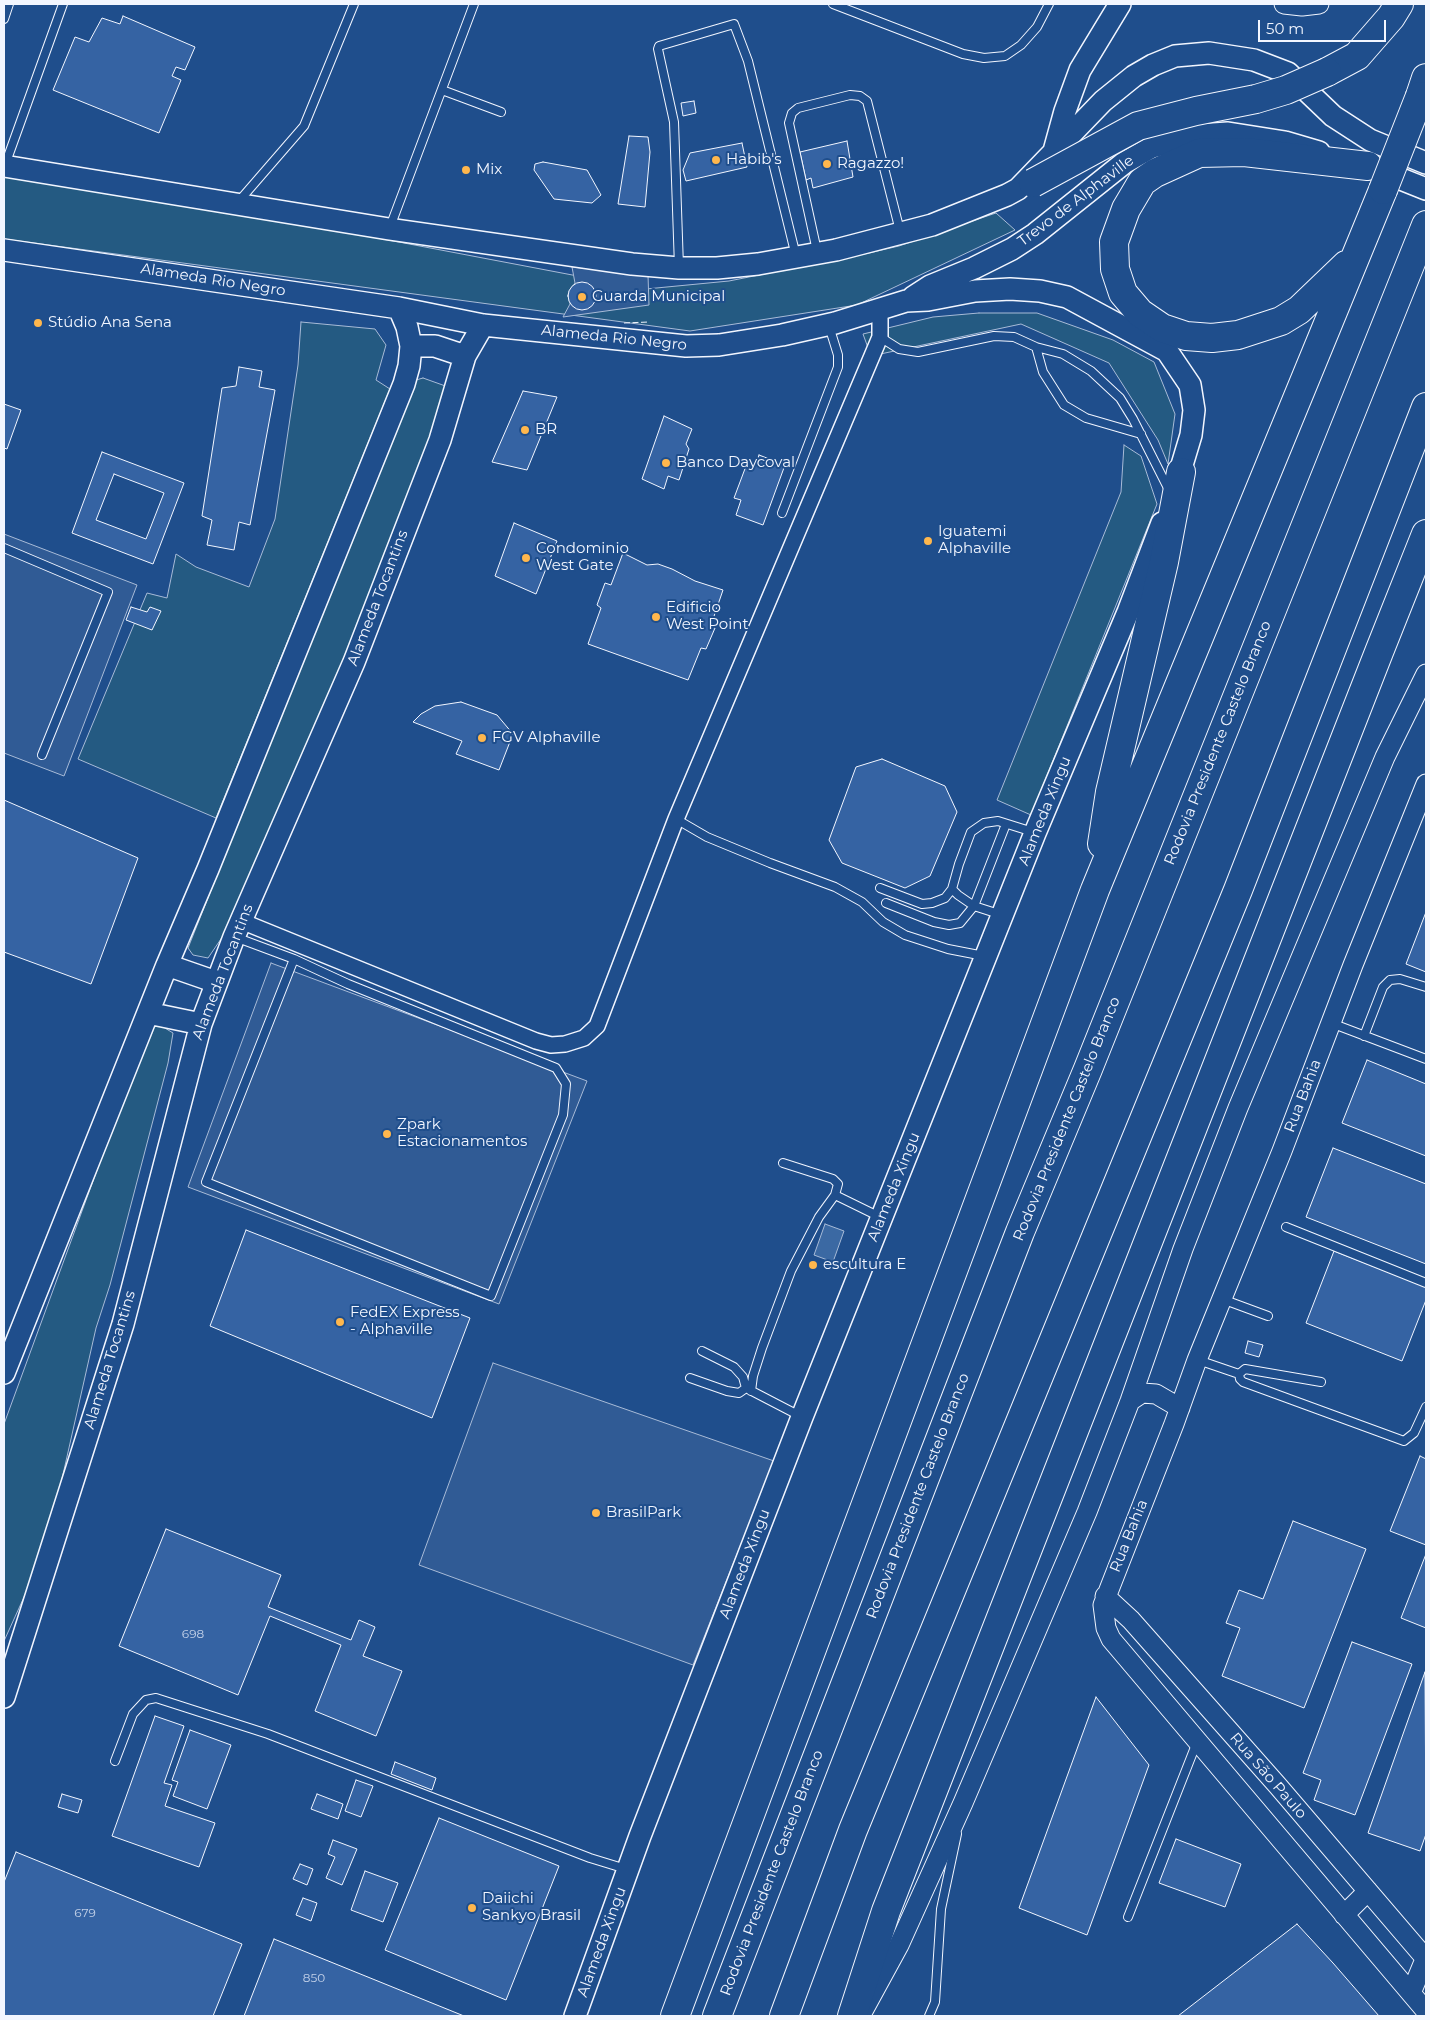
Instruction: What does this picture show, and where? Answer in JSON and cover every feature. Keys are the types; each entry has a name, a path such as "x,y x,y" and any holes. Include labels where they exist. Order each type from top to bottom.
{"highway":[{"path":"1026,186 1138,126 1196,110 1256,99 1286,90 1327,72 1357,56 1391,17 1399,4"},
{"path":"675,2016 1095,890 1423,87"},
{"path":"1360,245 1320,292 1299,310 1281,321 1238,335 1212,338 1186,336 1162,328 1140,313 1123,293 1115,269 1114,242 1126,209 1142,182 1155,173 1199,153 1244,152 1368,166"},
{"name":"Rodovia Presidente Castelo Branco","path":"717,2016 1017,1242 1423,234"},
{"path":"784,2016 853,1830 1238,890 1426,407"},
{"path":"1095,890 1110,792 1164,562 1177,484"},
{"path":"852,2016 886,1911 1378,652 1426,534"},
{"path":"1378,652 1426,574"}],"main road":[{"path":"1054,153 1065,111 1080,70 1120,4"},
{"path":"4,166 389,228 632,264 679,268 716,268 758,264 817,254 900,233 963,214 1026,186 1103,101 1134,76 1153,65 1175,56 1209,53 1254,60 1288,73 1333,116 1370,140 1426,163"},
{"name":"Trevo de Alphaville","path":"906,301 930,286 974,268 1012,249 1035,234 1124,163 1152,147 1198,135 1228,133 1285,142 1368,166 1426,189"},
{"name":"Alameda Rio Negro","path":"4,250 398,308 483,325 656,343 704,346 775,337 828,325 906,301 928,300 975,291 1040,291 1067,297 1167,351 1190,385"},
{"path":"5,1367 404,384 409,366 411,346 407,327 398,308"},
{"name":"Alameda Tocantins","path":"4,1697 122,1324 201,1024 237,929 354,662 440,440 465,356 483,325"},
{"path":"411,346 435,346 465,356"},
{"name":"Alameda Xingu","path":"575,2016 628,1870 802,1417 1035,833 1128,612 1177,484 1191,435 1194,410 1190,385"},
{"path":"167,966 216,982"},
{"path":"148,1013 201,1024"}],"street":[{"path":"1284,4 1302,6 1319,4"},
{"path":"237,929 536,1041 551,1045 565,1044 584,1038 598,1026 676,820 880,337 880,309"},
{"path":"860,2016 899,1945 963,1803 1083,1521 1130,1401 1183,1249 1238,1108 1385,757 1426,674"},
{"name":"Rua Bahia","path":"1130,1660 1111,1639 1103,1618 1103,1606 1106,1596 1197,1360 1282,1151 1426,784"},
{"path":"1130,1401 1142,1393 1156,1394 1180,1408"},
{"name":"Rua São Paulo","path":"1106,1596 1132,1620 1426,1958"},
{"path":"1111,1639 1132,1620"},
{"name":"Rua São Paulo","path":"1130,1660 1197,1742 1426,2011"},
{"path":"1344,1915 1368,1891"},
{"path":"1411,1993 1426,1958"}],"lane":[{"path":"4,19 10,4"},
{"path":"4,166 63,4"},
{"path":"236,204 304,126 354,4"},
{"path":"389,228 474,4"},
{"path":"833,4 963,54 984,58 1005,56 1021,45 1036,27 1049,4"},
{"path":"679,268 674,122 658,49 659,46 734,24 748,61 796,258"},
{"path":"442,90 501,112"},
{"path":"817,254 789,122 792,113 798,108 850,95 860,96 867,101 900,233"},
{"path":"782,512 838,367 838,355 828,325"},
{"path":"880,337 899,349 918,352 994,336 1014,337 1036,347 1063,354 1091,371 1120,398 1141,434 1177,484"},
{"path":"1036,347 1043,372 1064,405 1086,418 1141,434"},
{"path":"4,548 108,592 42,755"},
{"path":"676,820 716,841 835,887 862,902 883,922 905,935 948,949 986,957"},
{"path":"880,888 922,904 932,903 945,898 952,889 971,832 984,823 998,822 1035,833"},
{"path":"886,903 949,925 960,923 974,906 1006,824"},
{"path":"952,889 974,906 1002,915"},
{"path":"237,929 294,959 348,984 556,1068 566,1084 563,1115 491,1296 206,1182 294,959"},
{"path":"1364,1036 1383,987 1390,980 1400,979 1426,987"},
{"path":"1331,1023 1426,1058"},
{"path":"749,1389 791,1271 819,1217 835,1195 838,1184 833,1179 783,1163"},
{"path":"835,1195 882,1218"},
{"path":"1286,1227 1426,1283"},
{"path":"1222,1299 1268,1316"},
{"path":"702,1351 734,1366 743,1376 749,1389 802,1417"},
{"path":"1197,1360 1239,1374"},
{"path":"1239,1374 1245,1369 1321,1382"},
{"path":"1239,1374 1240,1379 1244,1382 1404,1441 1414,1433 1426,1407"},
{"path":"690,1378 739,1393 749,1389"},
{"path":"115,1761 133,1714 146,1700 156,1698 268,1734 590,1858 628,1870"},
{"path":"1128,1917 1197,1742"},
{"path":"929,2016 935,2002 942,1909 963,1803"}],"shaded area":[{"path":"4,167 646,289 729,281 869,253 899,246 996,213 1015,230 857,305 690,331 4,239"},
{"path":"572,267 648,275 649,305 563,317 570,304 569,291 575,283"},
{"path":"979,313 1037,313 1113,340 1154,362 1175,414 1168,464 1158,440 1109,363 1021,324 871,356 863,334 933,317"},
{"path":"301,322 375,329 386,345 376,380 390,389 216,818 78,759 147,593 167,598 176,554 196,567 249,587 275,519 298,365"},
{"path":"423,378 451,388 371,600 223,936 208,958 193,955 188,948 404,406 416,380"},
{"path":"1124,445 1141,456 1157,504 1031,815 997,800 1121,492"},
{"path":"4,534 137,585 64,776 4,753"},
{"name":"Zpark Estacionamentos","path":"271,963 587,1081 499,1304 188,1187"},
{"path":"152,1020 173,1033 168,1063 110,1285 96,1328 57,1501 30,1584 4,1641 4,1424"},
{"path":"825,1224 844,1231 833,1262 814,1255"},
{"name":"BrasilPark","path":"493,1363 774,1461 693,1665 419,1565"}],"building":[{"path":"123,16 195,47 185,70 176,67 172,76 181,80 159,133 53,90 75,37 89,42 102,18 120,24"},
{"path":"694,101 696,113 683,116 681,103"},
{"path":"629,136 648,137 650,152 645,207 618,204"},
{"name":"Ragazzo!","path":"847,141 853,177 813,188 811,178 806,180 800,152"},
{"name":"Habib's","path":"742,143 747,167 686,181 683,170 690,153"},
{"path":"543,162 587,170 601,195 592,203 554,199 534,170 535,164"},
{"name":"Guarda Municipal","path":"582,282 592,286 596,296 592,306 582,310 572,306 568,296 572,286"},
{"path":"239,367 262,371 259,387 275,390 250,525 239,522 234,550 207,545 212,520 202,516 222,388 236,386"},
{"name":"BR","path":"523,391 557,397 527,470 492,462"},
{"path":"4,404 21,410 7,449 4,448"},
{"name":"Banco Daycoval","path":"664,416 692,429 686,444 689,449 679,480 668,476 664,489 642,479"},
{"path":"102,452 184,483 153,564 72,533","holes":["114,474 164,493 146,539 96,520"]},
{"path":"759,455 785,465 763,525 736,515 741,500 734,498 746,466 754,469"},
{"name":"Condominio West Gate","path":"514,523 557,541 536,594 495,576"},
{"name":"Edificio West Point","path":"623,553 647,565 658,564 695,581 723,590 711,625 715,628 706,649 701,648 688,680 588,644 601,608 597,605 605,583 611,585"},
{"path":"131,607 147,612 150,607 161,611 152,630 126,620"},
{"name":"FGV Alphaville","path":"461,702 497,715 513,734 499,770 456,754 462,741 413,722 421,714 435,706"},
{"path":"882,759 945,786 957,812 930,876 905,888 842,863 829,840 856,767"},
{"path":"4,800 138,858 91,984 4,952"},
{"path":"1426,912 1426,972 1406,964"},
{"path":"1367,1060 1426,1084 1426,1156 1342,1123"},
{"path":"1333,1148 1426,1184 1426,1264 1306,1217"},
{"name":"FedEX Express - Alphaville","path":"246,1230 470,1318 432,1418 210,1326"},
{"path":"1334,1251 1426,1287 1426,1300 1402,1361 1306,1323"},
{"path":"1248,1341 1263,1345 1259,1357 1245,1353"},
{"path":"1420,1456 1426,1459 1426,1545 1390,1531"},
{"path":"1293,1521 1366,1549 1304,1708 1222,1676 1240,1628 1226,1623 1239,1590 1263,1599"},
{"path":"166,1529 281,1575 268,1607 351,1640 359,1620 375,1627 363,1656 402,1671 376,1736 315,1711 341,1645 270,1616 238,1695 119,1646"},
{"path":"1426,1554 1426,1628 1401,1618"},
{"path":"1352,1642 1412,1664 1355,1815 1314,1800 1321,1780 1303,1773"},
{"path":"1425,1672 1426,1834 1420,1851 1368,1833"},
{"path":"1096,1697 1149,1765 1087,1935 1019,1908"},
{"path":"155,1716 184,1726 164,1783 172,1785 165,1806 215,1823 199,1867 112,1836"},
{"path":"190,1730 231,1745 207,1809 173,1796 178,1782 172,1780"},
{"path":"395,1762 436,1778 432,1790 391,1774"},
{"path":"356,1780 373,1786 361,1817 345,1811"},
{"path":"62,1794 82,1800 78,1813 58,1807"},
{"path":"317,1794 343,1804 338,1819 311,1809"},
{"name":"Daiichi Sankyo Brasil","path":"439,1818 559,1866 506,2000 385,1950"},
{"path":"1176,1839 1241,1864 1225,1907 1159,1883"},
{"path":"333,1840 357,1849 342,1885 326,1878 335,1857 328,1854"},
{"path":"16,1852 242,1944 213,2016 4,2016 4,1882"},
{"path":"300,1864 313,1869 307,1885 293,1879"},
{"path":"365,1871 398,1883 383,1922 351,1910"},
{"path":"303,1898 317,1903 311,1921 296,1915"},
{"path":"1297,1924 1379,2016 1178,2016"},
{"path":"274,1939 464,2016 244,2016"}],"fence":[{"path":"624,323 649,322"}],"place":[{"name":"Habib's","path":"716,160"},
{"name":"Ragazzo!","path":"827,164"},
{"name":"Mix","path":"466,170"},
{"name":"Guarda Municipal","path":"582,297"},
{"name":"Stúdio Ana Sena","path":"38,323"},
{"name":"BR","path":"525,430"},
{"name":"Banco Daycoval","path":"666,463"},
{"name":"Iguatemi Alphaville","path":"928,541"},
{"name":"Condominio West Gate","path":"526,558"},
{"name":"Edificio West Point","path":"656,617"},
{"name":"FGV Alphaville","path":"482,738"},
{"name":"Zpark Estacionamentos","path":"387,1134"},
{"name":"escultura E","path":"813,1265"},
{"name":"FedEX Express - Alphaville","path":"340,1322"},
{"name":"BrasilPark","path":"596,1513"},
{"name":"Daiichi Sankyo Brasil","path":"472,1908"}]}
